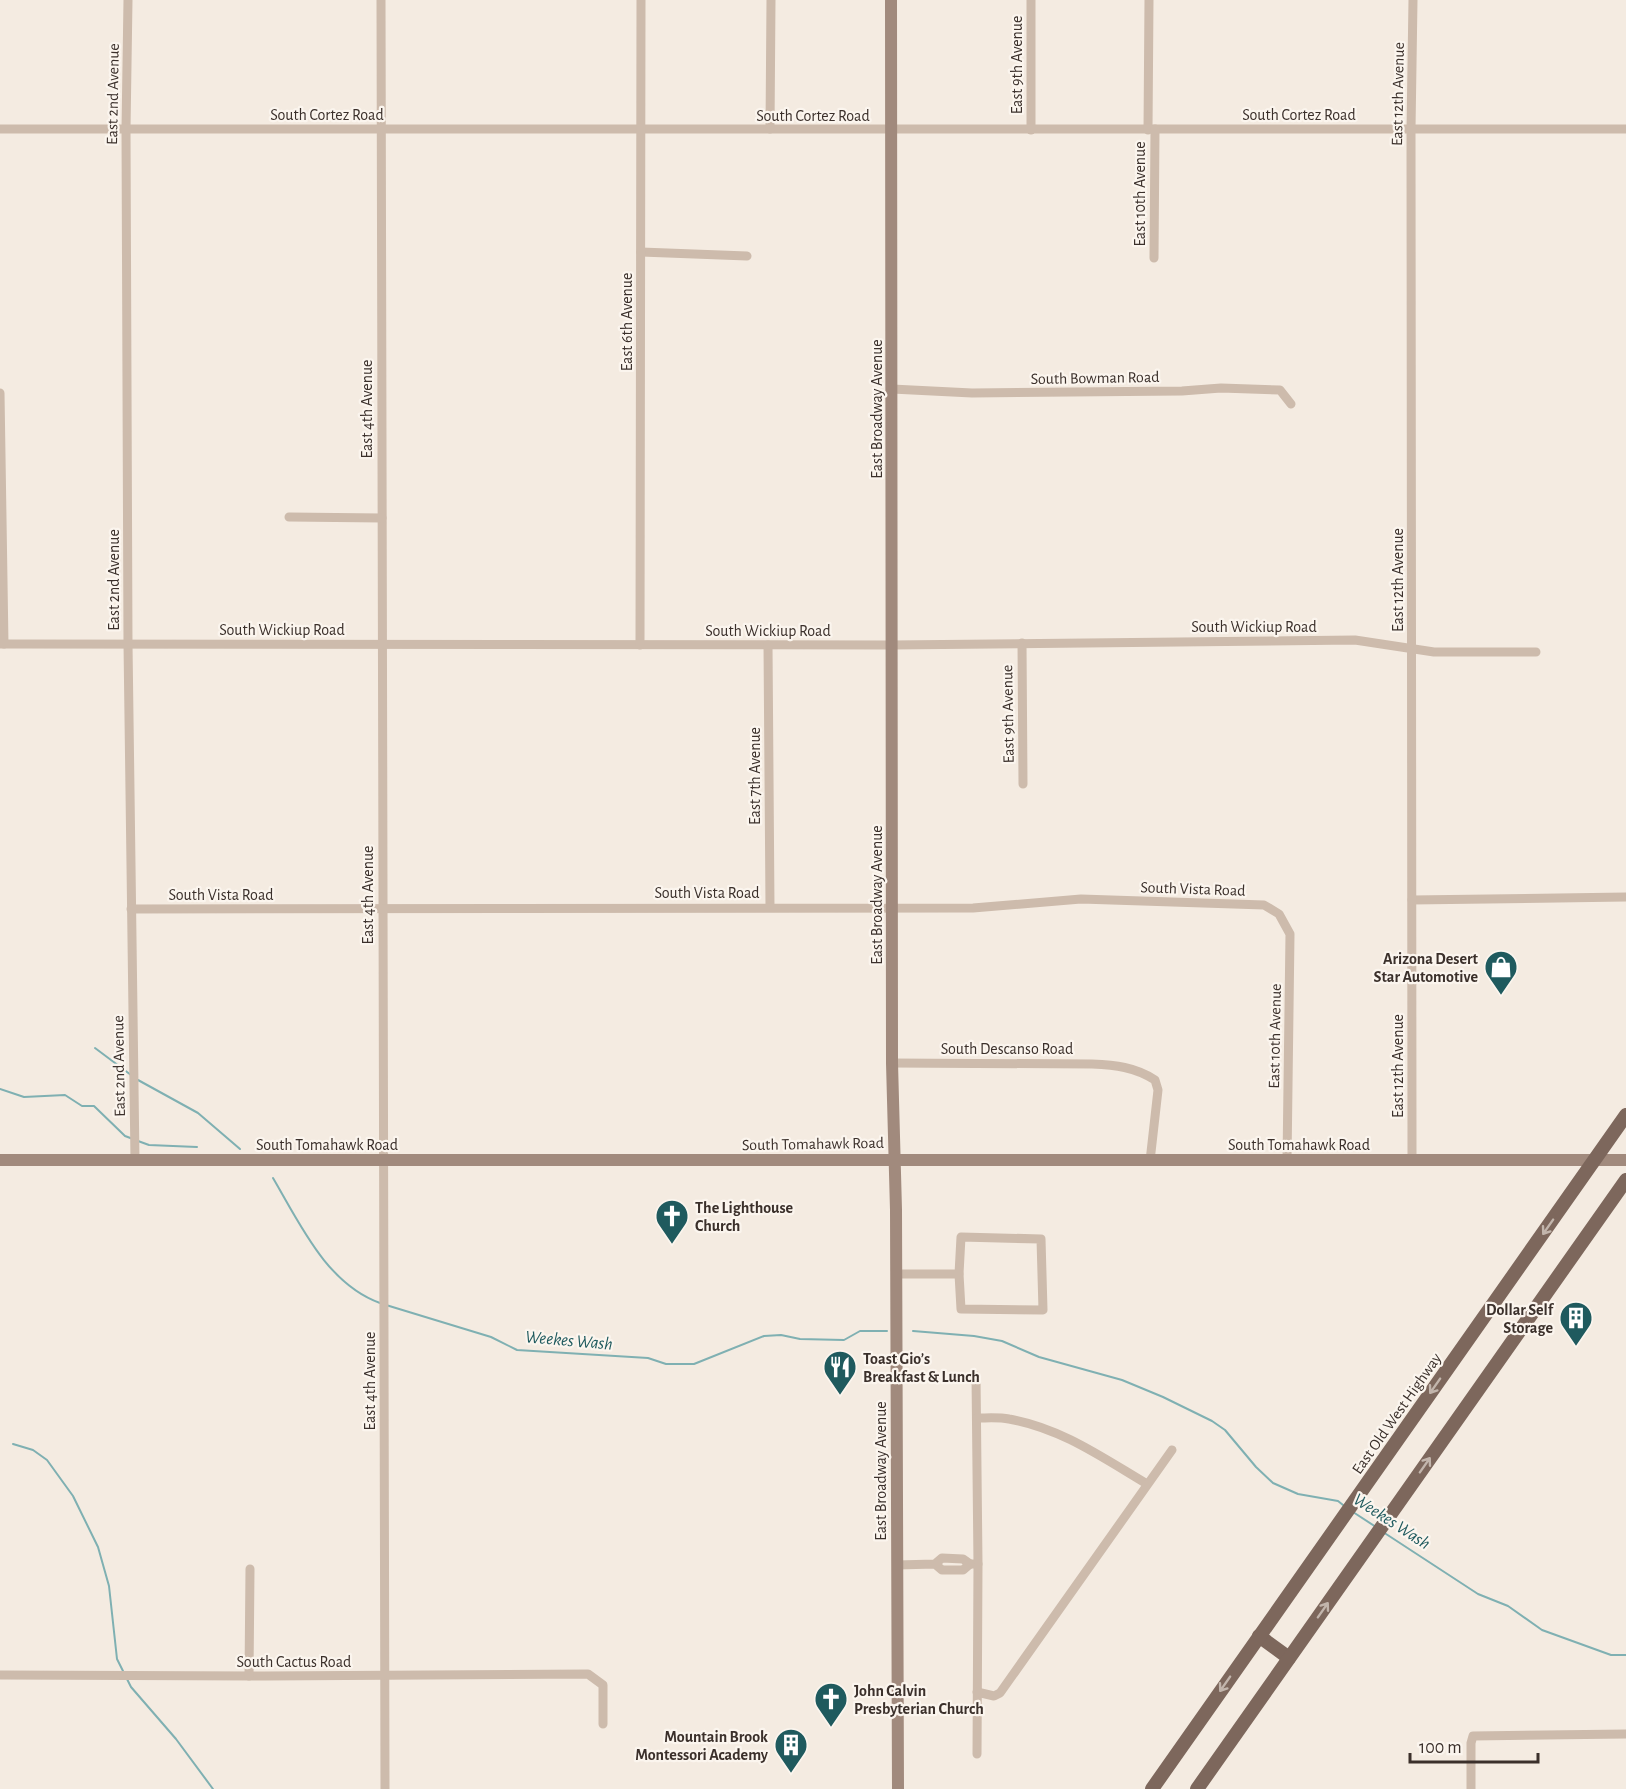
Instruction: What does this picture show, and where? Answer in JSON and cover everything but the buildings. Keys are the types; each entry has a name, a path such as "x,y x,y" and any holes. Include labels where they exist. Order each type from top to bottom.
{"main road":[{"name":"East Broadway Avenue","path":"891,0 892,1063 896,1159 898,1789"},
{"name":"East Old West Highway","path":"1152,1789 1626,1115"},
{"name":"South Tomahawk Road","path":"0,1160 1626,1160"},
{"path":"1197,1789 1626,1180"},
{"path":"1259,1636 1289,1658"}],"street":[{"name":"East 2nd Avenue","path":"128,0 126,129 128,644 135,1160"},
{"name":"East 4th Avenue","path":"381,0 385,1789"},
{"name":"East 6th Avenue","path":"640,645 641,0"},
{"path":"770,129 771,0"},
{"name":"East 9th Avenue","path":"1031,0 1031,130"},
{"name":"East 10th Avenue","path":"1149,0 1154,258"},
{"name":"East 12th Avenue","path":"1412,1160 1411,129 1413,0"},
{"name":"South Cortez Road","path":"0,129 1626,129"},
{"path":"641,252 747,256"},
{"name":"South Bowman Road","path":"892,389 972,393 1182,391 1221,388 1280,390 1291,404"},
{"path":"0,393 2,644"},
{"path":"289,517 382,518"},
{"name":"South Wickiup Road","path":"2,644 892,645 1355,640 1434,652 1536,652"},
{"name":"East 9th Avenue","path":"1022,643 1023,784"},
{"name":"East 7th Avenue","path":"768,645 770,907"},
{"path":"1412,900 1626,897"},
{"name":"South Vista Road","path":"131,909 973,908 1081,899 1264,905 1279,914"},
{"name":"East 10th Avenue","path":"1279,914 1290,934 1287,1161"},
{"name":"South Descanso Road","path":"892,1063 1121,1066 1147,1074 1155,1080 1158,1090 1150,1161"},
{"path":"961,1237 1041,1239 1043,1310 961,1309 959,1274 961,1237"},
{"path":"896,1274 959,1274"},
{"path":"976,1376 974,1564 977,1754"},
{"path":"977,1418 1007,1419 1036,1425 1065,1436 1147,1484"},
{"path":"977,1692 994,1696 1000,1693 1172,1450"},
{"path":"897,1565 935,1564 942,1570 963,1570 974,1564"},
{"path":"249,1676 250,1569"},
{"name":"South Cactus Road","path":"0,1675 588,1674 603,1685 603,1724"},
{"path":"1471,1789 1473,1736 1626,1734"}],"waterway":[{"path":"95,1048 131,1075"},
{"path":"138,1080 198,1113 240,1149"},
{"name":"Weekes Wash","path":"0,1089 24,1097 65,1095 82,1106 94,1106 125,1136 133,1139"},
{"name":"Weekes Wash","path":"138,1141 149,1145 197,1147"},
{"name":"Weekes Wash","path":"273,1178 305,1233 330,1267 361,1294 380,1303"},
{"name":"Weekes Wash","path":"386,1305 491,1337 517,1350 648,1358 666,1364 694,1364 764,1336 781,1335 800,1339 844,1340 860,1331 887,1331"},
{"name":"Weekes Wash","path":"913,1331 974,1336 1002,1341 1039,1357 1122,1380 1212,1421 1225,1430 1256,1467 1273,1483 1298,1494 1338,1501 1343,1505"},
{"path":"13,1444 33,1450 47,1460 73,1496 98,1547 109,1586 117,1659 123,1671"},
{"name":"Weekes Wash","path":"1353,1512 1376,1527"},
{"name":"Weekes Wash","path":"1383,1532 1478,1594 1508,1606 1542,1630 1611,1655 1626,1655"},
{"path":"127,1679 213,1789"}],"place":[{"name":"Arizona Desert Star Automotive","path":"1501,996"},
{"name":"The Lighthouse Church","path":"672,1245"},
{"name":"Dollar Self Storage","path":"1576,1347"},
{"name":"Toast Gio’s Breakfast & Lunch","path":"840,1396"},
{"name":"John Calvin Presbyterian Church","path":"831,1728"},
{"name":"Mountain Brook Montessori Academy","path":"791,1774"}]}
